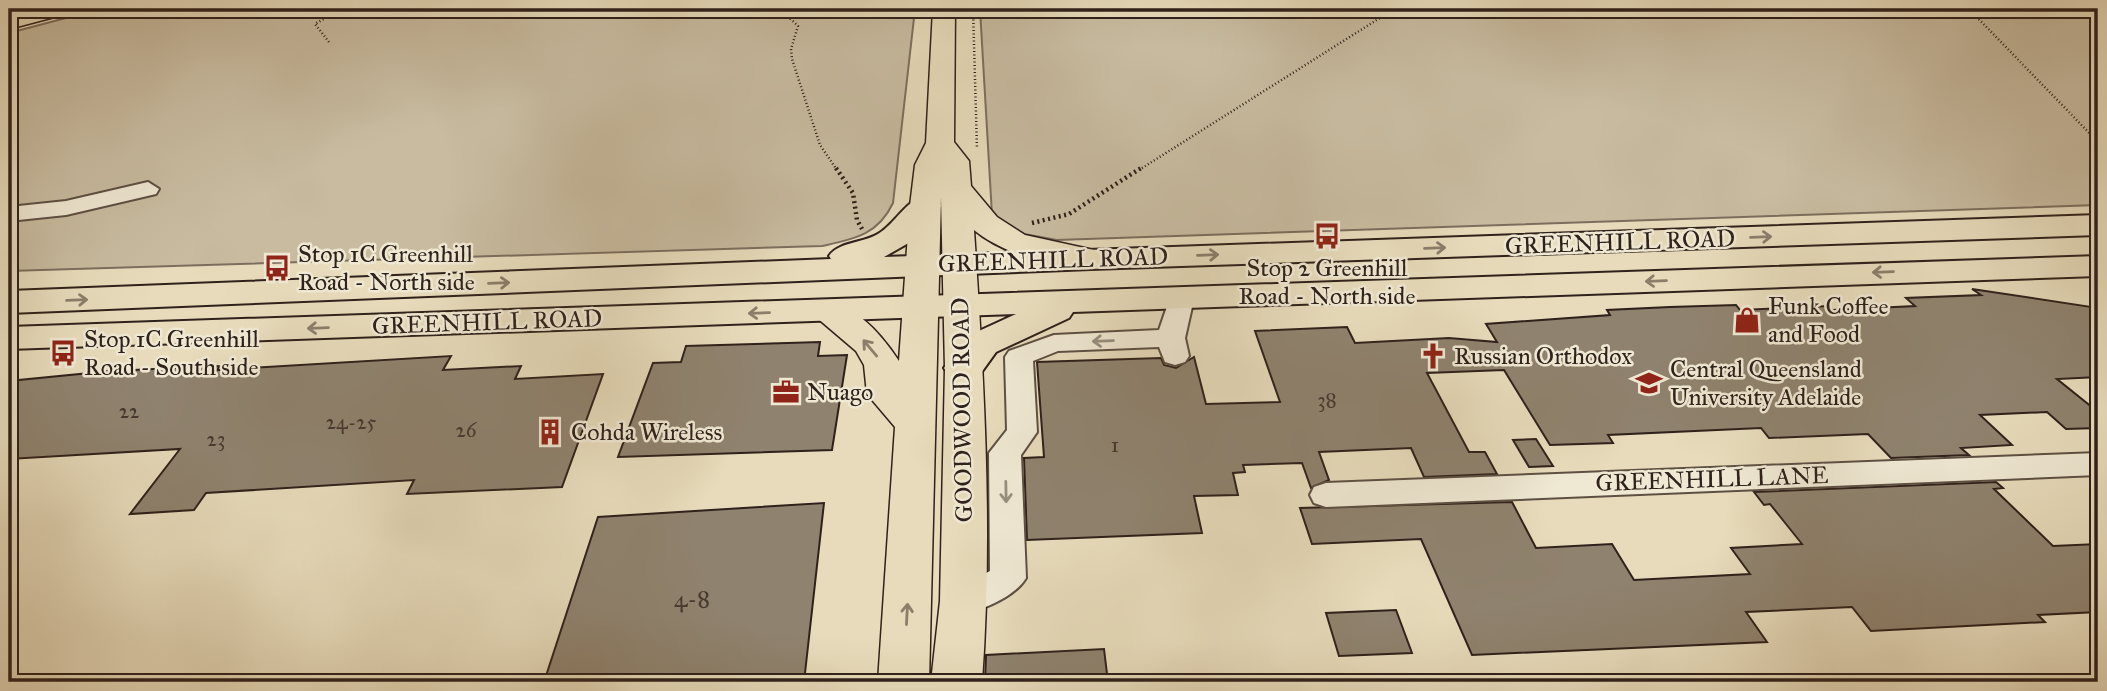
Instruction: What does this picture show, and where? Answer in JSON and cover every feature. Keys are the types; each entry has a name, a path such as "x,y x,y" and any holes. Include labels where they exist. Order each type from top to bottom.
{"highway":[{"path":"744,272 858,254 887,244 903,234 925,205"},
{"name":"GREENHILL ROAD","path":"9,302 1091,258 2098,225"},
{"path":"1981,229 2047,238 2098,239"},
{"path":"1890,232 1905,247 1928,256 1983,260 2025,268"},
{"name":"GREENHILL ROAD","path":"9,338 2098,266"},
{"path":"260,293 314,300 385,298 400,303 386,326"},
{"path":"964,368 982,344 1070,302"}],"main road":[{"path":"9,10 16,9"},
{"name":"GOODWOOD ROAD","path":"903,682 925,205 930,165 940,143 944,9"},
{"path":"9,22 46,10"},
{"name":"GOODWOOD ROAD","path":"940,143 955,162 964,368 964,601 956,682"},
{"path":"957,188 978,219 997,236 1021,246 1091,258"},
{"path":"827,311 870,344 883,365 887,394 916,425"}],"lane":[{"path":"9,214 66,208 148,189"},
{"path":"964,601 1008,578 1005,453 1022,432 1019,357 1054,343 1173,347 1181,298"},
{"name":"GREENHILL LANE","path":"1326,495 2098,464"}],"path":[{"path":"329,42 315,24 341,9"},
{"path":"466,9 503,9"},
{"path":"780,9 798,26 790,53 820,145 849,187 856,200 859,225 867,232"},
{"path":"973,9 978,153"},
{"path":"1020,228 1069,214 1394,9"},
{"path":"1969,9 2098,142"}],"shaded area":[{"path":"100,9 915,9 893,203 880,222 864,234 822,246 9,271 9,33"},
{"path":"980,9 2098,9 2098,205 1057,240 1024,234 992,215"}],"building":[{"path":"1972,289 2098,308 2098,377 2057,379 2098,412 2098,428 2066,429 2047,412 1980,415 2012,445 1961,448 1969,455 1891,458 1868,434 1769,438 1761,428 1608,435 1613,443 1550,445 1504,370 1427,373 1469,452 1485,452 1497,474 1424,477 1411,448 1319,452 1329,480 1311,488 1302,463 1243,465 1245,472 1233,473 1238,495 1194,496 1202,533 1027,540 1024,458 1044,457 1037,362 1161,358 1164,365 1176,368 1194,357 1206,404 1280,402 1255,331 1347,327 1355,343 1449,338 1497,342 1486,324 1610,315 1607,310 1670,307 1736,305 1740,310 1829,306 1832,310 1915,306 1906,298 1981,295"},
{"path":"820,342 818,356 847,355 832,450 618,457 653,363 681,362 686,346"},
{"path":"451,356 443,370 521,366 515,379 603,374 562,487 407,494 414,480 206,493 194,510 130,514 180,449 9,459 9,381 110,371 220,366 217,370"},
{"path":"1536,439 1553,466 1529,467 1513,440"},
{"path":"1996,482 2003,488 1994,489 2053,546 2098,544 2098,612 2038,615 2045,622 1871,631 1852,607 1746,612 1767,642 1472,655 1421,539 1312,544 1300,508 1512,502 1536,548 1612,544 1634,580 1750,574 1731,548 1802,544 1770,504 1764,505 1754,492"},
{"path":"824,503 804,682 544,682 598,517"},
{"path":"1396,610 1412,653 1339,656 1326,613"},
{"path":"1104,649 1108,682 985,682 986,655"}],"place":[{"name":"Stop 2 Greenhill Road - North side","path":"1327,236"},
{"name":"Stop 1C Greenhill Road - North side","path":"277,268"},
{"name":"Funk Coffee and Food","path":"1747,320"},
{"name":"Stop 1C Greenhill Road - South side","path":"63,353"},
{"name":"Russian Orthodox","path":"1433,356"},
{"name":"Central Queensland University Adelaide","path":"1649,383"},
{"name":"Nuago","path":"786,392"},
{"name":"Cohda Wireless","path":"550,432"}]}
